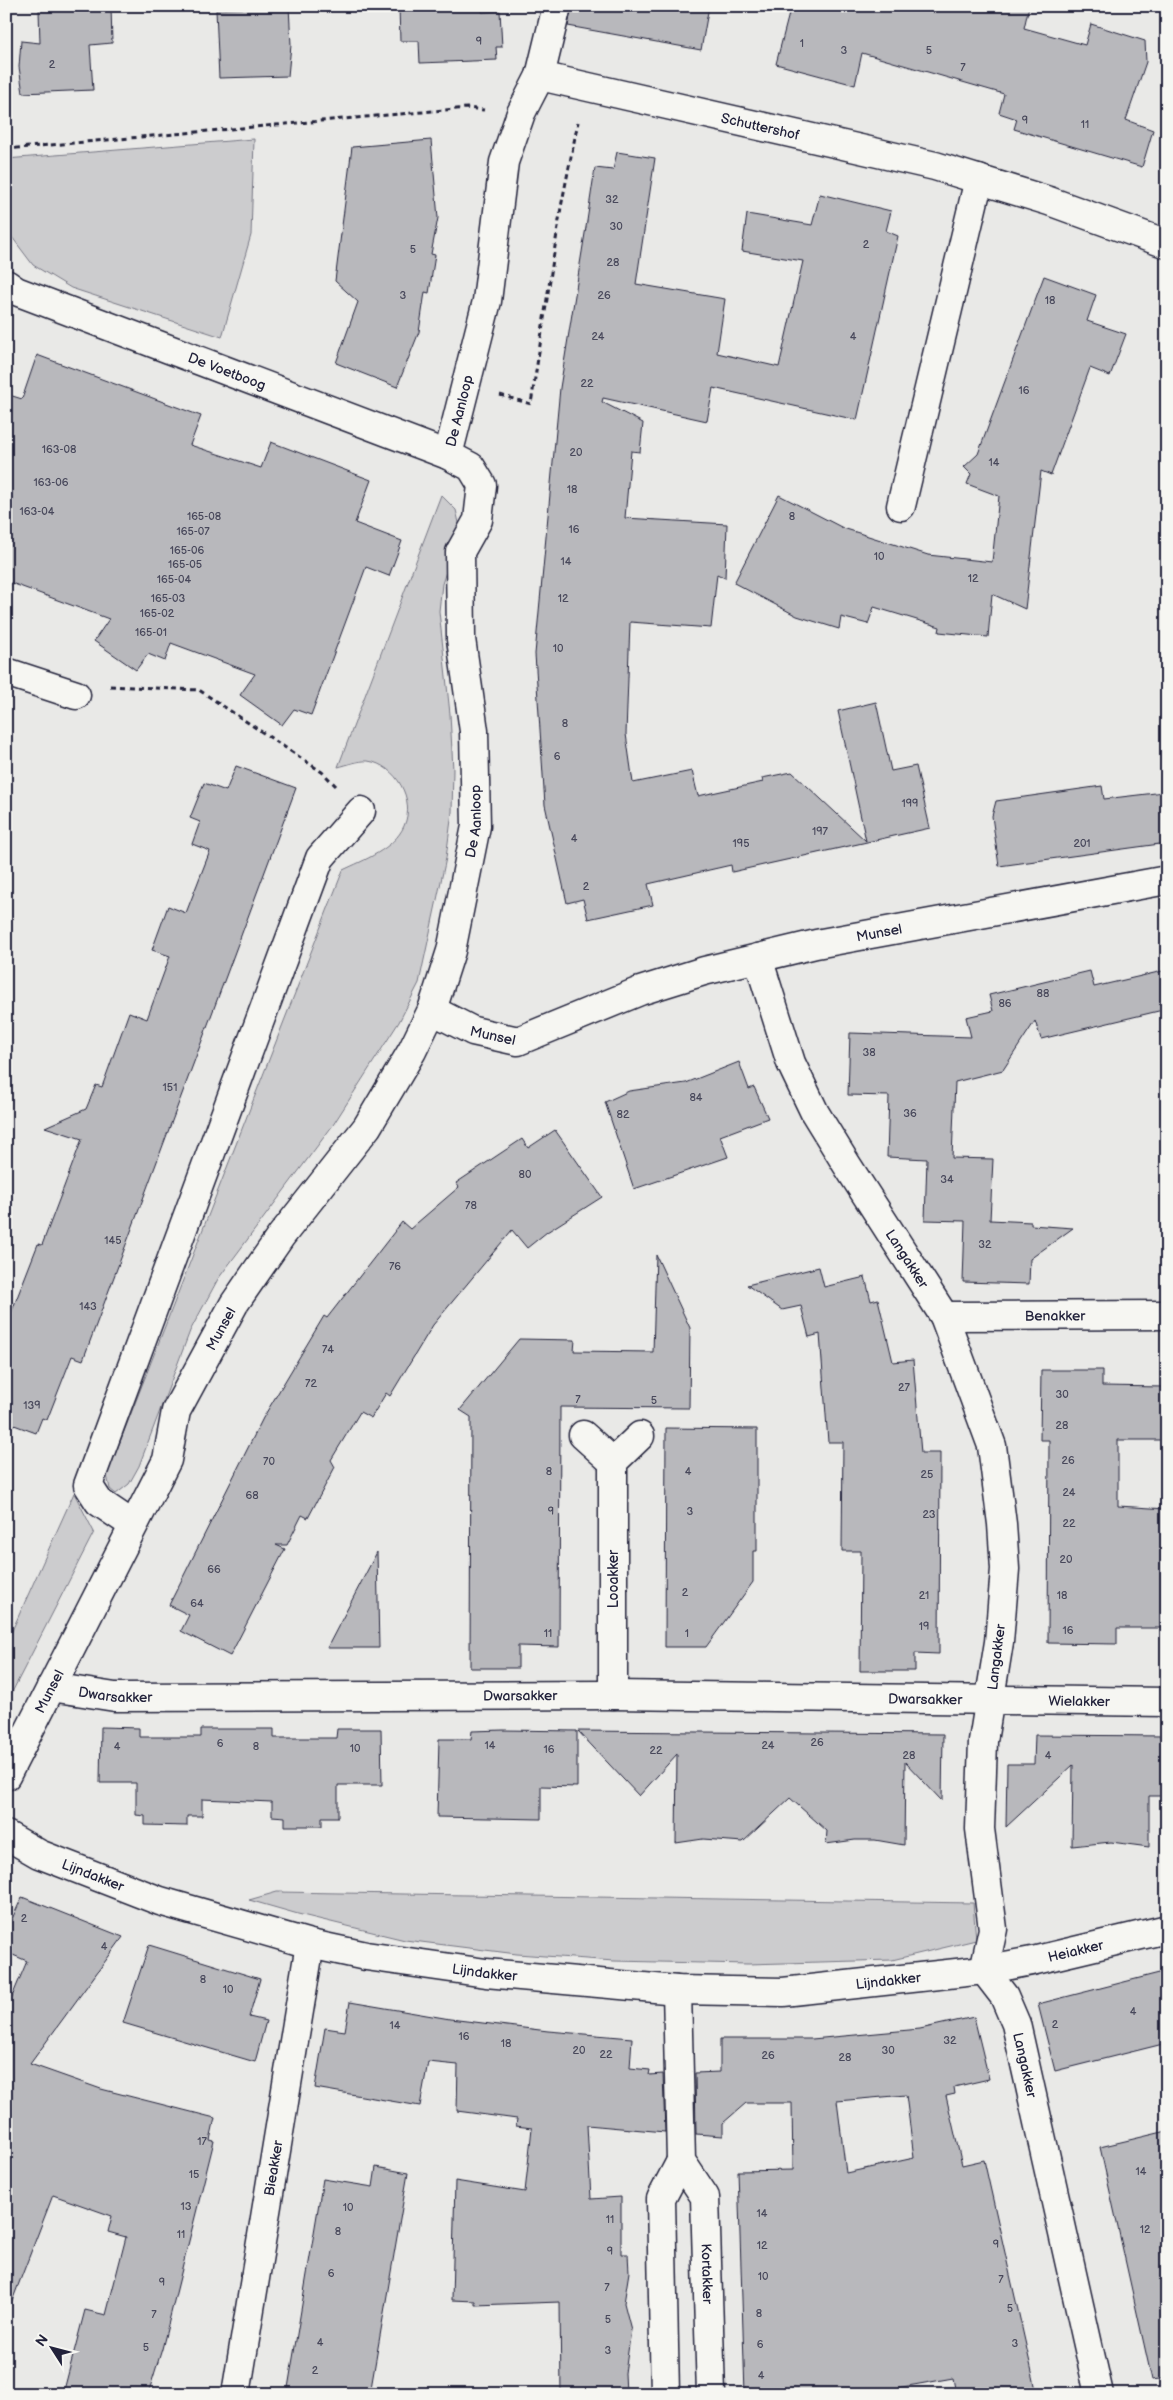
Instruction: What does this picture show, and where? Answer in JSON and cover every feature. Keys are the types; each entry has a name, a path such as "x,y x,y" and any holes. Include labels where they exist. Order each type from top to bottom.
{"street":[{"name":"De Aanloop","path":"432,1010 451,951 476,826 474,731 461,639 460,552 478,520 482,485 471,467 448,455 468,385 487,301 504,162 521,113 540,76 557,6"},
{"name":"Schuttershof","path":"540,76 934,166 1049,201 1167,244"},
{"path":"900,506 979,180"},
{"name":"De Voetboog","path":"6,284 16,291 448,455"},
{"path":"6,672 76,695"},
{"path":"133,1525 98,1502 88,1485 320,858 361,811"},
{"name":"Munsel","path":"6,1776 167,1460 176,1411 234,1304 281,1236 367,1127 412,1051 432,1010 472,1031 518,1041 640,991 704,970 816,944 1167,880"},
{"name":"Langakker","path":"758,958 791,1063 815,1113 944,1316 992,1446 1005,1569 998,1642 983,1741 980,1829 993,1929 984,1970 1004,1996 1016,2024 1099,2394"},
{"name":"Benakker","path":"944,1316 1167,1316"},
{"path":"583,1435 612,1462 640,1436"},
{"name":"Looakker","path":"612,1462 613,1695"},
{"name":"Dwarsakker","path":"51,1687 115,1697 613,1695 990,1701"},
{"name":"Wielakker","path":"990,1701 1167,1702"},
{"name":"Lijndakker","path":"6,1835 39,1854 160,1900 310,1944 366,1956 486,1973 677,1990 783,1992 984,1970"},
{"name":"Heiakker","path":"984,1970 1032,1961 1167,1929"},
{"name":"Bieakker","path":"236,2394 310,1944"},
{"path":"665,2394 661,2199 681,2161 677,1990"},
{"name":"Kortakker","path":"681,2161 705,2197 711,2394"}],"path":[{"path":"6,149 467,108 521,113"},
{"path":"468,385 530,404 561,207 578,121"},
{"path":"76,695 103,686 199,690 322,772 361,811"}],"shaded area":[{"path":"254,139 251,235 222,337 71,288 33,265 6,229 6,159"},
{"path":"441,495 456,510 460,527 442,584 439,611 450,714 453,770 452,812 446,858 419,983 399,1022 333,1125 218,1279 190,1331 139,1466 129,1484 116,1494 110,1489 107,1475 343,870 378,853 393,841 404,826 407,816 407,805 401,785 395,776 378,764 368,761 338,767"},
{"path":"74,1493 94,1532 6,1704 6,1644"},
{"path":"277,1892 973,1903 976,1940 892,1960 748,1964 614,1961 517,1954 405,1940 249,1900"}],"building":[{"path":"53,6 111,6 112,43 90,45 93,90 23,93 19,67 21,41 40,43 39,10 54,9"},
{"path":"289,6 291,45 288,76 219,78 216,10"},
{"path":"399,6 482,6 482,12 500,11 502,47 496,47 497,60 420,63 419,41 400,41"},
{"path":"572,6 709,6 701,50 568,26"},
{"path":"791,6 1029,6 1024,28 1085,45 1091,24 1145,41 1146,62 1126,120 1153,130 1142,167 1014,129 1017,119 999,113 1004,94 862,53 855,85 776,64"},
{"path":"431,140 438,218 431,254 435,255 429,293 425,292 419,332 397,387 336,363 358,302 335,281 352,147"},
{"path":"617,152 655,158 636,284 725,299 717,353 779,367 803,261 742,251 747,214 812,225 820,194 891,211 886,231 898,236 857,420 713,388 707,421 603,398 602,402 643,423 640,452 631,451 625,518 727,524 725,578 717,574 711,628 630,622 626,734 633,783 692,771 698,796 763,782 762,778 792,772 866,841 838,711 876,702 891,771 916,766 930,828 732,872 731,865 648,884 653,905 588,919 583,899 567,903 545,805 535,654 560,388 595,168 613,170"},
{"path":"1044,276 1096,295 1087,321 1126,334 1110,376 1090,368 1051,475 1041,471 1025,609 992,594 988,637 939,632 940,627 874,607 868,624 841,617 839,629 797,616 734,583 779,495 843,528 928,555 992,562 999,496 967,484 971,474 964,467 978,454"},
{"path":"37,355 201,416 190,445 261,468 271,442 371,480 355,523 402,541 389,576 366,567 311,715 294,709 282,725 240,695 255,674 171,643 165,661 148,654 136,670 94,641 109,619 6,581 6,394 22,399"},
{"path":"236,766 296,788 83,1360 72,1356 47,1420 42,1418 36,1433 6,1422 6,1326 38,1244 42,1245 82,1139 45,1127 86,1109 96,1085 102,1087 129,1012 147,1019 170,956 152,950 168,906 186,913 210,851 192,844 200,822 190,818 204,783 226,791"},
{"path":"1102,786 1104,799 1164,792 1167,813 1167,843 999,866 992,816 996,801"},
{"path":"1167,970 1167,1009 1041,1039 1035,1021 1003,1070 955,1082 952,1158 993,1159 990,1220 1031,1222 1031,1225 1073,1228 1030,1259 1029,1284 963,1282 965,1221 925,1220 927,1159 887,1157 889,1096 848,1095 850,1033 971,1037 966,1017 993,1011 989,995 1090,971 1094,987"},
{"path":"739,1062 749,1089 754,1087 768,1118 720,1136 728,1157 634,1189 605,1102 629,1091 686,1083"},
{"path":"555,1130 602,1197 547,1232 527,1248 512,1230 433,1325 390,1396 386,1393 371,1418 360,1412 331,1460 335,1467 308,1518 302,1515 287,1545 276,1545 285,1549 230,1656 181,1631 189,1615 169,1605 263,1418 324,1316 327,1318 402,1222 410,1229 459,1187 456,1183 522,1139 528,1148"},
{"path":"656,1255 690,1328 689,1408 560,1407 559,1647 518,1646 518,1668 470,1668 471,1417 460,1410 519,1339 575,1340 574,1351 653,1352"},
{"path":"819,1267 824,1287 865,1277 871,1301 878,1299 893,1362 913,1360 921,1453 940,1453 939,1654 915,1653 915,1671 860,1671 861,1551 842,1551 843,1442 828,1442 820,1334 809,1337 801,1306 782,1310 747,1285"},
{"path":"1041,1370 1102,1370 1102,1386 1163,1387 1162,1440 1118,1440 1118,1506 1167,1509 1167,1628 1117,1628 1117,1644 1048,1643 1049,1440 1040,1440"},
{"path":"666,1428 757,1429 757,1551 753,1551 753,1582 706,1647 665,1647"},
{"path":"377,1552 379,1648 327,1648"},
{"path":"101,1727 139,1728 139,1737 201,1737 201,1729 274,1729 274,1738 336,1738 337,1729 381,1729 382,1785 338,1785 338,1817 322,1817 322,1826 285,1826 285,1817 272,1816 272,1802 202,1799 202,1816 187,1816 187,1826 145,1825 145,1816 136,1815 136,1783 100,1783"},
{"path":"472,1731 577,1731 577,1787 541,1786 541,1819 437,1817 439,1739 471,1739"},
{"path":"578,1731 943,1734 942,1801 905,1762 904,1845 875,1840 855,1840 826,1844 827,1831 790,1798 743,1842 703,1839 676,1843 677,1754 639,1796"},
{"path":"1035,1735 1167,1736 1167,1796 1149,1796 1149,1847 1111,1842 1072,1846 1073,1765 1006,1827 1007,1764 1034,1764"},
{"path":"22,1897 123,1937 30,2064 101,2089 215,2118 210,2140 214,2141 162,2349 148,2394 63,2394 85,2310 106,2315 126,2237 108,2232 112,2216 53,2195 9,2309 6,2309 6,2011 27,1961 6,1952 6,1932"},
{"path":"149,1945 260,1979 249,2017 266,2021 255,2062 123,2023"},
{"path":"1167,1971 1167,2043 1055,2071 1038,2004"},
{"path":"350,2002 450,2019 548,2031 632,2038 630,2068 650,2070 649,2075 663,2074 665,2132 587,2125 591,2199 621,2197 621,2254 628,2254 629,2272 624,2303 631,2330 625,2373 626,2394 561,2394 560,2302 475,2305 475,2301 452,2300 455,2181 525,2192 532,2128 516,2126 517,2119 457,2111 458,2065 428,2062 420,2106 315,2088 325,2028 345,2031"},
{"path":"974,2017 989,2079 954,2087 955,2094 946,2096 962,2165 984,2160 1037,2394 956,2394 953,2378 863,2394 745,2394 738,2171 793,2170 792,2103 746,2103 723,2123 723,2136 696,2134 695,2073 720,2072 720,2039 812,2039 920,2029","holes":["906,2095 914,2158 846,2173 837,2101"]},
{"path":"1167,2131 1167,2378 1152,2380 1100,2147"},
{"path":"376,2167 408,2173 370,2394 287,2394 323,2179 373,2187"}]}
